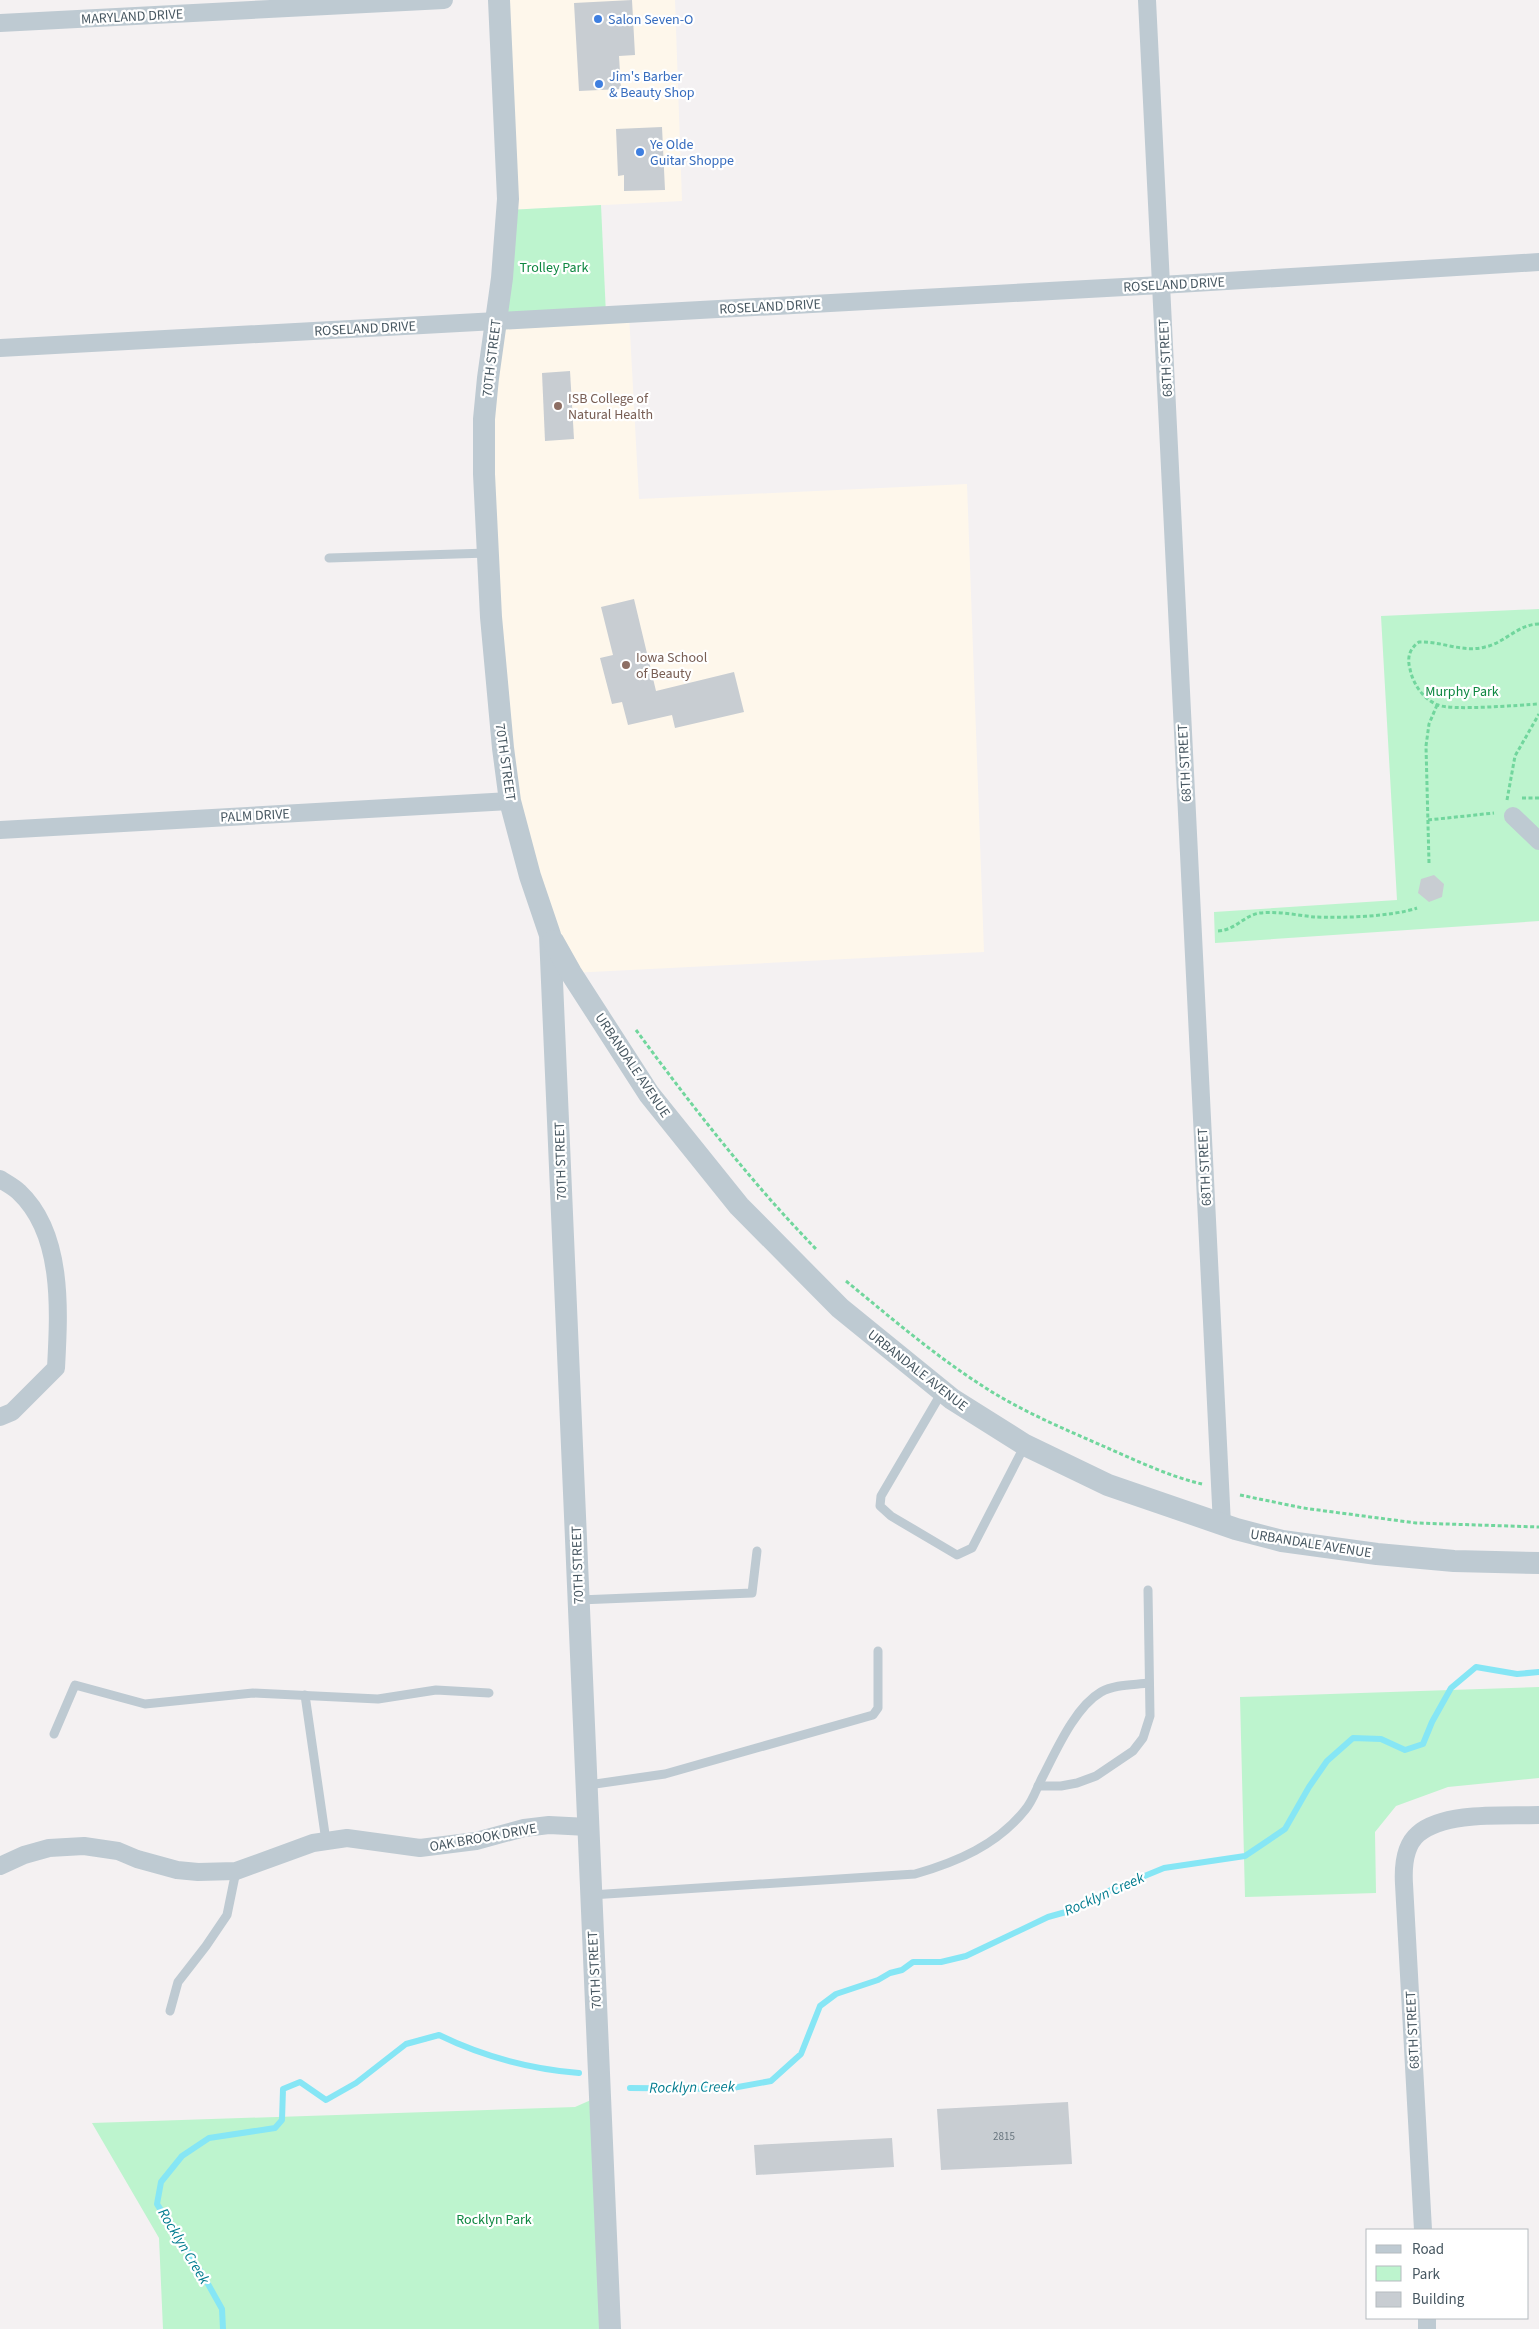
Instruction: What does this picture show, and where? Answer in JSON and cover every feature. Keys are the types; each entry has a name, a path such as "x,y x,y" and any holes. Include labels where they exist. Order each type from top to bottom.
{"street":[{"name":"MARYLAND DRIVE","path":"0,23 444,0"},
{"name":"70TH STREET","path":"500,0 508,199 505,252 484,419 484,474 503,748 510,801 530,876 550,935 610,2329"},
{"name":"68TH STREET","path":"1147,0 1222,1525"},
{"name":"ROSELAND DRIVE","path":"0,348 1161,285 1539,262"},
{"name":"PALM DRIVE","path":"0,830 510,801"},
{"path":"1506,811 1539,841"},
{"name":"URBANDALE AVENUE","path":"550,935 571,973 649,1094 739,1206 840,1308 942,1392 1025,1445 1108,1485 1222,1525 1282,1541 1454,1561 1539,1564"},
{"path":"0,1179 19,1191 37,1215 54,1254 58,1326 56,1368 12,1412 0,1418"},
{"name":"68TH STREET","path":"1423,2229 1404,1878 1405,1858 1409,1846 1418,1834 1439,1822 1465,1818 1539,1815"},
{"name":"OAK BROOK DRIVE","path":"0,1866 24,1855 49,1848 84,1846 118,1850 137,1859 177,1870 198,1872 236,1870 313,1843 347,1838 420,1848 476,1841 524,1828 549,1826 588,1827"}],"lane":[{"path":"329,558 488,553"},
{"path":"942,1392 881,1496 880,1506 891,1516 957,1555 972,1548 1025,1445"},
{"path":"578,1600 752,1594 757,1551"},
{"path":"1038,1786 1077,1783 1096,1776 1133,1751 1144,1738 1150,1716 1148,1590"},
{"path":"587,1785 665,1774 873,1715 878,1708 878,1651"},
{"path":"591,1895 915,1874 954,1863 972,1854 1005,1831 1026,1809 1082,1709 1100,1692 1116,1687 1149,1684"},
{"path":"54,1734 75,1685 145,1704 253,1693 378,1699 436,1690 489,1693"},
{"path":"305,1695 326,1841"},
{"path":"170,2011 178,1982 227,1916 236,1870"}],"path":[{"path":"1539,624 1526,625 1487,647 1468,649 1424,642 1414,646 1408,658 1411,675 1419,690 1437,704 1452,707 1539,704"},
{"path":"1429,863 1427,740 1429,724 1437,704"},
{"path":"1428,820 1506,811 1515,756 1539,714"},
{"path":"1218,930 1233,928 1256,913 1322,917 1393,913 1417,908"},
{"path":"634,1026 691,1103 775,1206 822,1256"},
{"path":"843,1278 922,1343 982,1386 1026,1411 1087,1439 1142,1463 1196,1483"},
{"path":"1232,1493 1303,1508 1359,1516 1455,1525 1539,1527"}],"shaded area":[{"path":"499,0 675,0 682,201 508,210"},
{"path":"629,314 639,499 967,484 984,952 571,973 530,876 491,617 496,321"}],"green space":[{"name":"Trolley Park","path":"601,205 606,315 496,321 508,210"},
{"name":"Murphy Park","path":"1539,609 1539,921 1215,943 1214,912 1397,900 1381,616"},
{"path":"1539,1687 1539,1778 1448,1787 1396,1806 1375,1832 1376,1893 1245,1897 1240,1697"},
{"name":"Rocklyn Park","path":"600,2096 610,2329 163,2329 159,2238 92,2123 575,2107"}],"building":[{"path":"632,0 635,55 619,56 621,89 579,91 574,3"},
{"name":"Ye Olde Guitar Shoppe","path":"662,127 665,190 624,191 624,175 618,176 616,129"},
{"name":"ISB College of Natural Health","path":"570,371 574,439 545,441 542,373"},
{"name":"Iowa School of Beauty","path":"634,599 656,691 734,672 744,712 675,728 672,715 628,725 622,702 612,704 600,658 613,655 601,607"},
{"path":"1434,875 1444,884 1442,897 1429,902 1418,893 1421,879"},
{"path":"1068,2102 1072,2164 941,2170 937,2109"},
{"path":"892,2138 894,2167 756,2175 754,2145"}],"waterway":[{"name":"Rocklyn Creek","path":"630,2088 727,2089 771,2081 801,2054 820,2006 836,1994 878,1980 890,1973 902,1970 913,1962 941,1962 966,1956 1048,1917 1073,1910 1113,1889 1164,1868 1245,1856 1285,1829 1309,1787 1327,1761 1353,1738 1381,1739 1405,1750 1423,1744 1432,1722 1451,1688 1476,1667 1517,1674 1539,1672"},
{"name":"Rocklyn Creek","path":"223,2329 222,2309 203,2275 157,2204 161,2182 182,2156 209,2138 275,2128 282,2120 283,2089 300,2082 326,2100 356,2083 406,2044 439,2035 472,2049 525,2065 579,2073"}],"place":[{"name":"Salon Seven-O","path":"598,19"},
{"name":"Jim's Barber & Beauty Shop","path":"599,84"},
{"name":"Ye Olde Guitar Shoppe","path":"640,152"},
{"name":"ISB College of Natural Health","path":"558,406"},
{"name":"Iowa School of Beauty","path":"626,665"}]}
